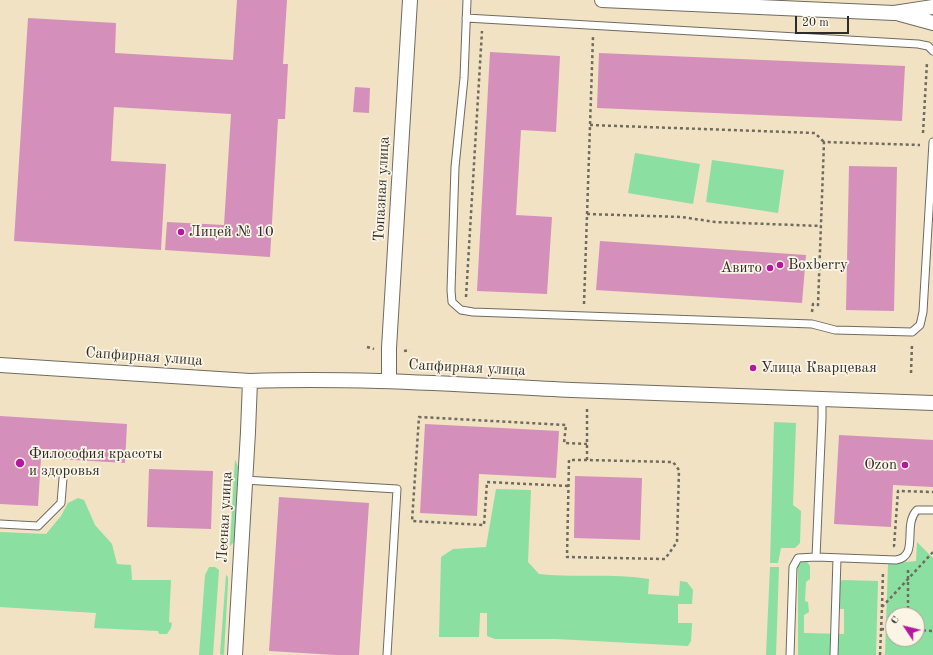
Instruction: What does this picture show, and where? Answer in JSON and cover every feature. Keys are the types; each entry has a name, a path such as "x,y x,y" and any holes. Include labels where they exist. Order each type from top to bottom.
{"street":[{"name":"Топазная улица","path":"389,381 389,348 410,0"},
{"path":"602,0 894,13 933,7"},
{"path":"894,13 933,23"},
{"name":"Сапфирная улица","path":"0,365 250,380 289,379 389,381 573,390 933,403"},
{"name":"Лесная улица","path":"234,655 250,380"}],"lane":[{"path":"468,0 464,78 455,167 451,290 452,302 461,310 473,312 812,324 835,330 912,332 920,325 923,312 933,142"},
{"path":"466,18 918,44 928,46 933,51"},
{"path":"816,557 822,399"},
{"path":"0,524 38,526 61,503 63,478"},
{"path":"244,480 397,489 387,655"},
{"path":"790,655 793,567 798,558 903,558 907,554 912,514 916,510 933,510"},
{"path":"834,655 837,558"}],"path":[{"path":"465,311 482,28"},
{"path":"583,316 593,54"},
{"path":"590,125 815,133 824,142 933,146"},
{"path":"818,298 824,142"},
{"path":"587,214 682,217 715,222 821,226"},
{"path":"587,406 587,460"},
{"path":"568,486 487,482 484,525 412,522 419,417 566,425 564,443 587,444"},
{"path":"569,460 587,460 673,462 679,470 677,542 665,559 567,557 569,460"},
{"path":"880,655 884,546 894,546 898,491 933,492"},
{"path":"882,607 933,552"},
{"path":"907,554 909,578 908,607"},
{"path":"881,629 885,629"}],"green space":[{"path":"635,153 700,164 693,204 628,193"},
{"path":"712,160 784,170 778,213 706,202"},
{"path":"774,422 796,423 793,505 801,511 800,543 795,548 781,548 778,563 770,563"},
{"path":"235,459 238,467 235,541 230,546"},
{"path":"496,489 531,490 528,562 539,574 567,576 622,576 649,579 648,594 679,596 680,581 687,582 693,590 692,604 678,604 678,623 692,623 691,641 688,646 556,639 495,639 487,636 487,613 480,613 479,637 439,637 441,557 453,549 486,547"},
{"path":"78,498 84,500 95,525 112,544 117,564 131,565 132,580 171,580 169,622 172,623 167,634 159,634 158,631 94,628 96,613 0,607 0,532 46,534 61,516 68,503"},
{"path":"917,542 933,558 933,655 885,655 885,647 925,647 925,607 887,607 888,564 916,561"},
{"path":"801,562 807,562 810,566 810,579 806,582 805,601 808,602 809,612 804,615 804,633 844,634 844,609 837,609 840,582 842,580 878,581 876,655 798,655 798,566"},
{"path":"209,567 215,567 219,570 213,655 199,655 205,575"},
{"path":"770,567 779,567 776,655 766,655"},
{"path":"226,575 228,577 228,583 224,655 220,654"}],"building":[{"name":"Лицей № 10","path":"237,0 287,0 283,64 288,64 285,119 278,119 270,257 165,250 167,222 224,225 231,114 114,107 111,161 166,164 161,250 14,241 28,18 116,23 115,53 233,60"},
{"path":"490,52 560,56 556,132 521,130 516,215 552,217 547,294 477,291"},
{"path":"599,53 905,66 902,121 597,108"},
{"path":"355,87 370,88 369,113 353,112"},
{"path":"849,166 897,167 894,311 846,310"},
{"path":"600,241 806,255 802,303 596,290"},
{"path":"0,416 127,424 125,463 41,458 38,506 0,504"},
{"path":"425,424 559,431 556,478 479,474 477,516 420,513"},
{"path":"839,435 933,440 933,487 893,485 891,527 834,524"},
{"path":"149,469 213,471 211,529 147,527"},
{"path":"575,476 642,478 640,540 574,538"},
{"path":"279,497 369,503 359,655 269,651"}],"place":[{"name":"Лицей № 10","path":"181,232"},
{"name":"Boxberry","path":"780,265"},
{"name":"Авито","path":"770,268"},
{"name":"Улица Кварцевая","path":"753,368"},
{"name":"Философия красоты и здоровья","path":"20,463"},
{"name":"Ozon","path":"905,465"}]}
